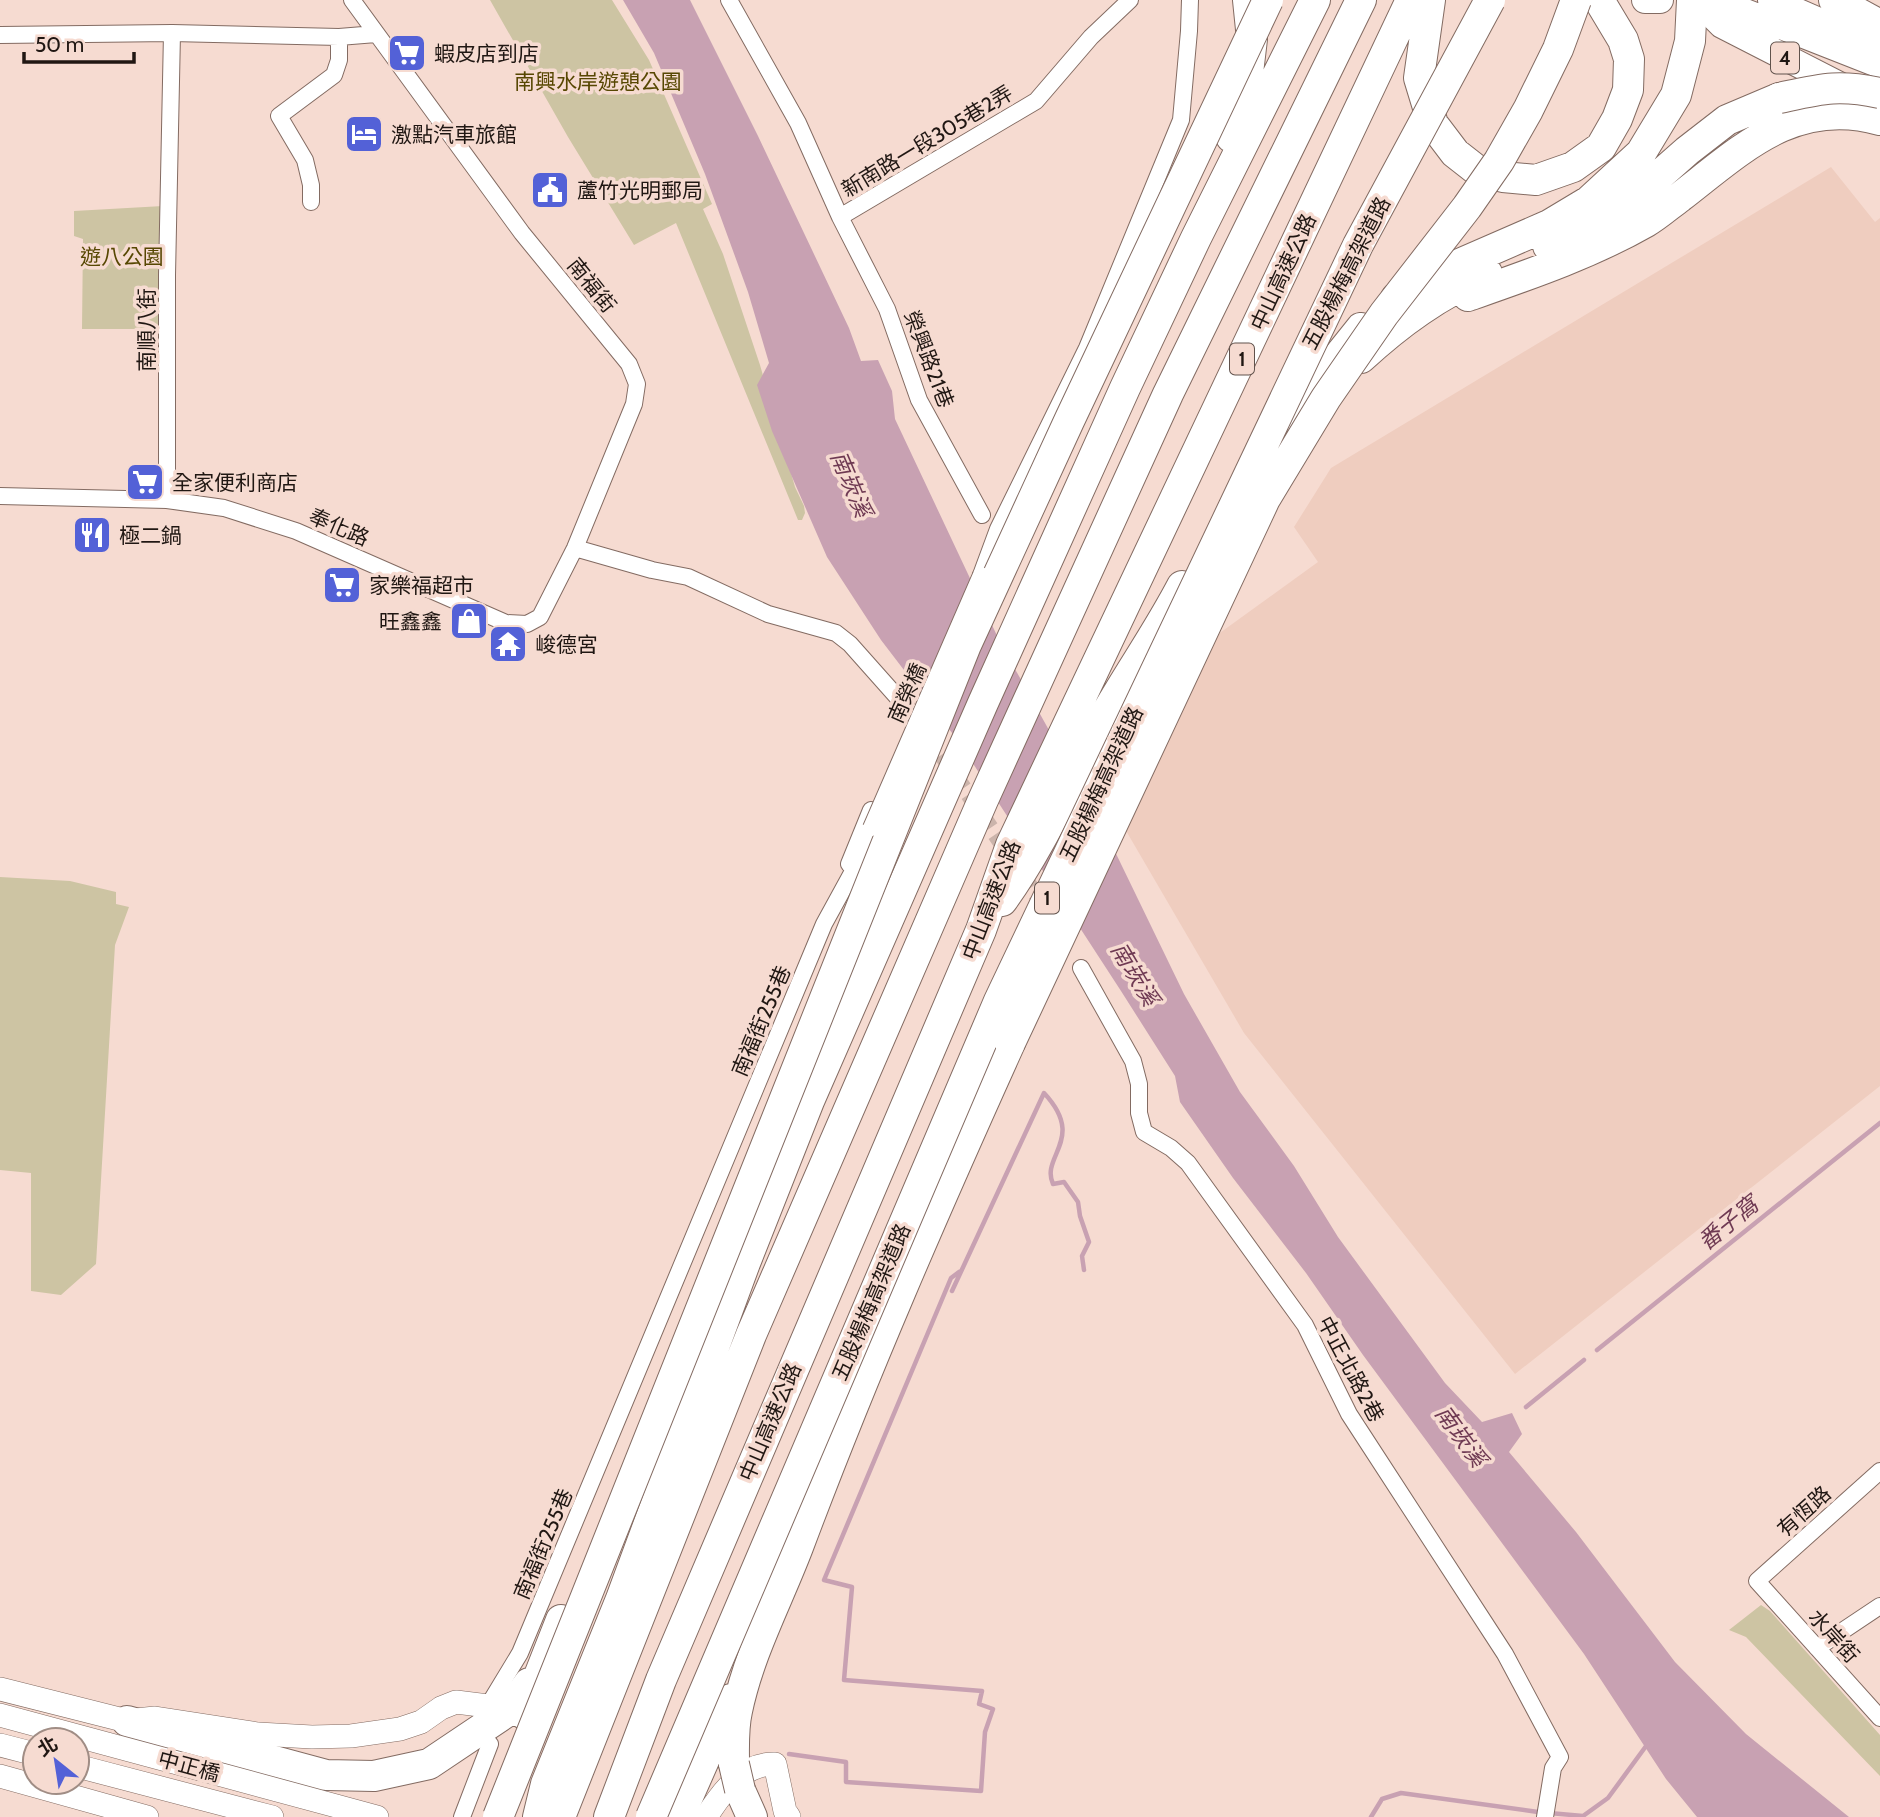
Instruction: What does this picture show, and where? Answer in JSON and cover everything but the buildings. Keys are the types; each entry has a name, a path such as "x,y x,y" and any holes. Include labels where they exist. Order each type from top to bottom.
{"highway":[{"path":"1196,238 1241,104 1252,39 1248,0"},
{"path":"498,1817 967,645 1080,397 1268,0"},
{"path":"538,1817 546,1784 621,1599 745,1263 804,1114 952,760 983,704 1196,238 1315,0"},
{"path":"560,1817 751,1335 983,800 1168,394 1361,0"},
{"name":"中山高速公路","path":"609,1817 661,1680 981,930 1018,857 1073,718 1411,0"},
{"path":"1430,0 1419,78 1433,124 1455,153 1478,171 1536,180 1573,167 1601,147 1618,119 1628,90 1629,59 1623,40 1598,0"},
{"name":"五股楊梅高架道路","path":"650,1817 999,1001 1137,705 1358,245 1490,0"},
{"path":"679,1817 791,1566 841,1432 946,1186 1010,1043 1265,499 1326,398 1384,314 1499,161 1558,49 1576,0"},
{"path":"1018,857 1083,757 1102,720 1166,617 1204,544 1301,403 1334,361 1364,324 1388,303 1441,272 1549,225 1589,201 1642,153 1676,95 1690,41 1694,0"},
{"path":"1834,0 1880,25"},
{"path":"1271,447 1302,422 1345,373 1405,318 1463,283 1573,234 1628,203 1727,120 1779,98 1836,87 1880,93"},
{"path":"1405,318 1541,270 1609,242 1649,220 1750,142 1792,121 1825,115 1880,120"},
{"path":"487,1817 542,1667 791,1059 910,804 952,760"},
{"path":"752,1817 737,1777 736,1712 755,1647"},
{"path":"127,1721 326,1775 374,1776 429,1763 465,1742 508,1711 542,1667"}],"main road":[{"path":"1645,0 1660,0"},
{"name":"4","path":"1694,0 1722,25 1880,105"},
{"name":"4","path":"1707,0 1735,8 1880,65"},
{"name":"4","path":"1771,0 1844,32 1880,44"},
{"path":"1841,0 1880,12"}],"street":[{"name":"南福街","path":"352,0 522,233 629,364 637,384 634,404 575,548 540,617 527,624"},
{"name":"榮興路21巷","path":"729,0 798,122 839,218 887,309 919,400 982,515"},
{"name":"新南路一段305巷2弄","path":"839,218 1036,101 1091,37 1130,0"},
{"name":"南榮橋","path":"824,924 871,828 981,575 998,529 1087,348 1181,120 1190,0"},
{"path":"0,35 172,33 339,37 376,34"},
{"name":"南順八街","path":"167,500 167,275 172,33"},
{"path":"311,202 311,185 305,160 279,116 334,75 339,60 339,37"},
{"name":"奉化路","path":"0,496 167,500 224,508 296,531 506,622 527,624"},
{"name":"南福街255巷","path":"488,1706 520,1653 824,924 876,832 922,725 850,644 836,633 768,614 688,577 652,570 575,548"},
{"name":"中正北路2巷","path":"1082,968 1133,1061 1139,1084 1139,1113 1144,1132 1171,1148 1188,1163 1305,1325 1349,1414 1505,1654 1560,1757 1553,1768 1546,1811"},
{"name":"有恆路","path":"1757,1581 1880,1471"},
{"name":"水岸街","path":"1757,1581 1880,1718"},
{"path":"1817,1648 1880,1606"},
{"path":"0,1689 127,1721 155,1718 258,1734 351,1736 400,1729 421,1722 441,1708 457,1702 488,1706"},
{"name":"中正橋","path":"0,1715 377,1817"},
{"path":"462,1817 491,1744"},
{"path":"0,1745 21,1751"},
{"path":"706,1817 725,1790 748,1769 761,1763 775,1764 785,1811 789,1817"},
{"name":"中正橋","path":"91,1770 272,1817"},
{"path":"0,1776 147,1817"}],"shaded area":[{"path":"1831,167 1875,222 1880,218 1880,1086 1515,1374 1244,1033 1125,829 1217,635 1318,562 1294,527 1331,468"}],"green space":[{"name":"南興水岸遊憩公園","path":"490,0 612,0 649,60 712,204 703,209 723,254 760,365 795,487 804,506 802,520 798,520 676,223 634,245 568,137"},
{"name":"遊八公園","path":"163,206 161,329 82,329 83,239 74,236 74,211"},
{"path":"0,877 70,881 116,892 116,904 129,907 115,945 96,1264 61,1295 31,1291 31,1173 0,1170"},
{"path":"1761,1605 1770,1611 1880,1735 1880,1776 1746,1637 1729,1630"}],"water":[{"name":"南崁溪","path":"623,0 690,0 849,328 861,361 878,360 892,391 895,419 1000,642 1105,831 1184,994 1240,1092 1294,1166 1338,1237 1445,1383 1482,1422 1512,1413 1522,1434 1509,1452 1576,1532 1675,1662 1746,1734 1849,1817 1697,1817 1666,1779 1584,1654 1363,1355 1306,1273 1233,1178 1180,1102 1175,1076 1121,991 959,742 881,640 827,557 772,431 757,385 769,363 748,292 705,174 654,53"}],"waterway":[{"path":"952,1291 1044,1093 1062,1123 1060,1145 1052,1164 1053,1184 1064,1182 1078,1202 1089,1242 1082,1256 1084,1270"},
{"name":"番子窩","path":"1597,1350 1880,1123"},
{"path":"789,1754 846,1762 846,1782 981,1791 985,1732 993,1709 979,1704 982,1691 844,1680 852,1587 824,1580 951,1278 959,1272"},
{"name":"番子窩","path":"1526,1407 1584,1360"},
{"path":"1371,1817 1382,1799 1401,1793 1583,1816 1608,1798 1649,1742"}],"tunnel":[{"path":"928,735 1045,908"}],"place":[{"name":"蝦皮店到店","path":"407,53"},
{"name":"激點汽車旅館","path":"364,134"},
{"name":"蘆竹光明郵局","path":"550,190"},
{"name":"全家便利商店","path":"145,482"},
{"name":"極二鍋","path":"92,535"},
{"name":"家樂福超市","path":"342,585"},
{"name":"旺鑫鑫","path":"469,621"},
{"name":"峻德宮","path":"508,644"}]}
